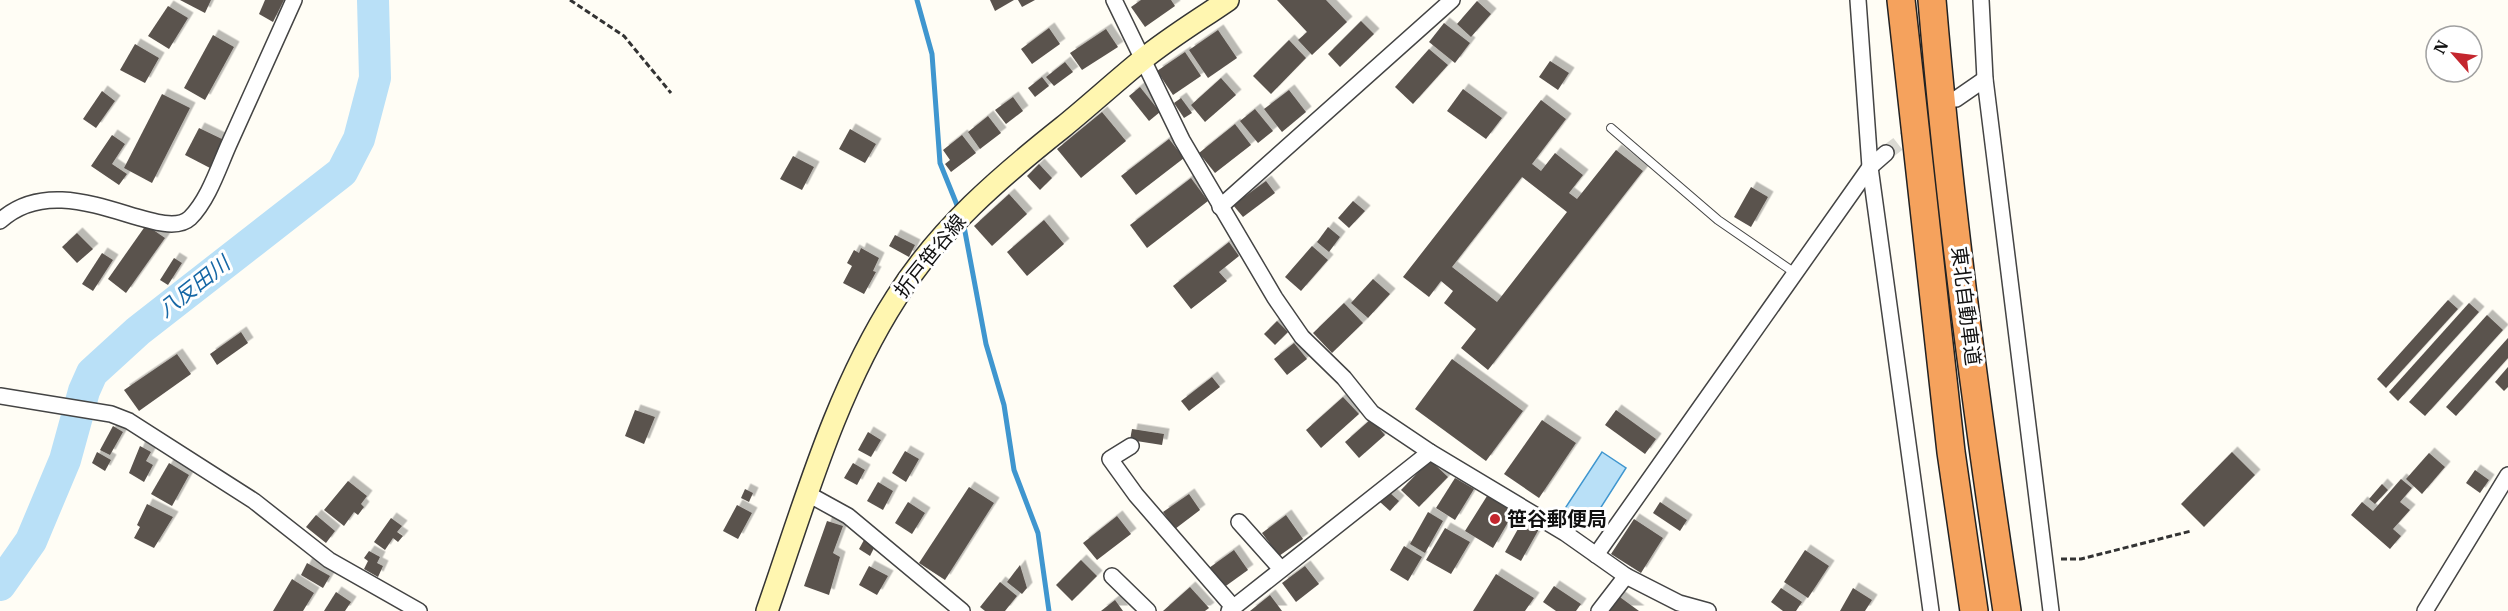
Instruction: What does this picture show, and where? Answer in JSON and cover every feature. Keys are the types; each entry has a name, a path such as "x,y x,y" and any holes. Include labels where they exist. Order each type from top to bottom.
{"highway":[{"name":"東北自動車道","path":"1901,0 1951,452 1974,611"},
{"name":"東北自動車道","path":"1932,0 1966,314 2007,611"}],"main road":[{"name":"折戸笹谷線","path":"767,611 830,431 866,351 896,297 928,252 949,227 1021,159 1144,58 1227,0"}],"street":[{"path":"0,221 28,202 46,198 79,201 171,225 189,219 210,187 294,0"},
{"path":"1114,0 1182,140 1275,298 1302,337 1344,378 1372,413 1430,452 1565,533 1626,576 1680,603 1708,611"},
{"path":"1220,207 1452,0"},
{"path":"1857,0 1870,167 1931,611"},
{"path":"1981,0 1985,79 2051,611"},
{"path":"1956,99 1985,79"},
{"path":"1596,555 1870,167 1886,153"},
{"path":"0,396 111,414 152,435 202,466 254,501 329,560 420,611"},
{"path":"1131,447 1110,459 1136,495 1231,609 1430,452"},
{"path":"2425,611 2508,475"},
{"path":"808,494 848,516 864,528 962,611"},
{"path":"1239,522 1281,569"},
{"path":"1112,576 1148,611"},
{"path":"1599,611 1626,576"}],"lane":[{"path":"1611,128 1719,220 1795,273"}],"path":[{"path":"570,0 624,36 671,93"},
{"path":"2044,558 2081,559 2191,531"}],"water":[{"path":"1602,452 1626,468 1589,526 1564,510"}],"building":[{"path":"180,0 211,0 205,13"},
{"path":"265,0 284,0 273,22 259,14"},
{"path":"990,0 1014,0 995,11"},
{"path":"1018,0 1035,0 1022,7"},
{"path":"1141,0 1171,0 1175,6 1145,27 1131,7"},
{"path":"1277,0 1326,0 1347,22 1312,55 1298,40 1307,32"},
{"path":"1477,1 1491,14 1471,37 1457,24"},
{"path":"168,6 188,18 169,49 148,36"},
{"path":"1361,21 1374,34 1340,67 1328,54"},
{"path":"1444,23 1470,43 1455,63 1429,42"},
{"path":"1049,28 1060,44 1032,64 1021,49"},
{"path":"1106,29 1118,47 1082,70 1070,53"},
{"path":"1218,30 1237,58 1208,78 1189,50"},
{"path":"213,35 234,47 205,100 184,88"},
{"path":"1289,40 1306,58 1271,94 1253,76"},
{"path":"135,44 159,58 145,83 120,70"},
{"path":"1429,49 1448,65 1413,104 1395,87"},
{"path":"1185,52 1201,76 1173,95 1157,71"},
{"path":"1550,61 1569,73 1558,90 1539,77"},
{"path":"1065,62 1073,72 1054,86 1046,77"},
{"path":"1042,77 1049,86 1035,97 1028,88"},
{"path":"1221,78 1236,95 1205,122 1191,105"},
{"path":"1140,87 1160,112 1149,121 1129,96"},
{"path":"1463,89 1502,118 1486,139 1447,111"},
{"path":"1289,90 1306,112 1282,132 1264,109"},
{"path":"102,91 115,101 96,128 83,119"},
{"path":"162,94 190,108 152,183 124,168"},
{"path":"1013,97 1023,111 1006,124 995,110"},
{"path":"1181,98 1192,113 1184,118 1174,103"},
{"path":"1541,100 1566,119 1532,164 1541,171 1555,153 1583,175 1569,193 1577,199 1616,150 1643,171 1488,370 1461,348 1476,329 1444,303 1453,291 1441,281 1429,297 1403,277","holes":["1522,177 1567,212 1497,302 1452,267"]},
{"path":"1255,109 1273,131 1258,143 1240,121"},
{"path":"1102,112 1126,141 1081,178 1057,149"},
{"path":"988,116 1001,133 980,149 968,132"},
{"path":"1235,124 1251,145 1215,173 1199,153"},
{"path":"199,128 224,140 210,168 185,155"},
{"path":"850,129 876,144 865,163 839,149"},
{"path":"112,135 125,144 112,164 127,174 119,185 91,166"},
{"path":"962,135 976,153 951,172 945,164 950,160 943,150"},
{"path":"1169,139 1184,158 1136,195 1121,176"},
{"path":"793,156 814,167 802,190 780,179"},
{"path":"1039,164 1052,178 1040,190 1027,176"},
{"path":"1191,178 1208,201 1147,248 1130,225"},
{"path":"1266,181 1275,193 1243,217 1233,205"},
{"path":"1751,187 1768,197 1751,227 1734,217"},
{"path":"1009,194 1027,214 992,246 974,226"},
{"path":"1353,201 1365,211 1349,228 1338,218"},
{"path":"1044,220 1064,244 1027,276 1007,252"},
{"path":"146,225 165,238 126,293 108,279"},
{"path":"1328,227 1340,237 1329,252 1317,242"},
{"path":"77,233 93,249 77,263 62,247"},
{"path":"895,235 915,245 909,257 889,246"},
{"path":"1229,242 1239,256 1219,272 1227,281 1191,309 1173,286"},
{"path":"1312,246 1328,260 1301,291 1285,277"},
{"path":"861,248 879,258 873,271 876,272 864,294 843,283 852,266 847,263 854,250 859,253"},
{"path":"102,253 113,260 93,291 82,284"},
{"path":"174,258 182,263 168,285 160,280"},
{"path":"1373,279 1390,294 1368,318 1351,303"},
{"path":"2448,300 2458,309 2386,388 2377,379"},
{"path":"1344,303 1363,323 1332,353 1313,333"},
{"path":"2469,303 2479,312 2398,401 2389,392"},
{"path":"2487,315 2503,330 2425,416 2409,402"},
{"path":"1277,321 1288,332 1275,345 1264,334"},
{"path":"241,332 248,343 217,365 210,354"},
{"path":"2508,338 2508,358 2456,416 2446,407"},
{"path":"1294,343 1307,359 1287,375 1274,359"},
{"path":"177,354 191,374 139,411 124,390"},
{"path":"1452,359 1523,411 1486,461 1415,409"},
{"path":"2508,367 2508,387 2504,391 2495,382"},
{"path":"1212,377 1220,387 1189,411 1181,401"},
{"path":"1343,397 1359,414 1321,448 1306,430"},
{"path":"635,410 655,417 644,444 625,436"},
{"path":"1616,410 1656,439 1645,454 1605,425"},
{"path":"1371,419 1385,435 1359,458 1345,442"},
{"path":"1542,420 1576,443 1539,498 1504,474"},
{"path":"113,426 123,432 110,455 100,450"},
{"path":"1132,429 1164,434 1162,445 1130,440"},
{"path":"868,432 881,440 871,457 858,450"},
{"path":"140,446 151,452 146,461 153,465 144,482 129,473"},
{"path":"905,451 919,459 906,482 892,473"},
{"path":"97,452 111,460 105,471 92,463"},
{"path":"2232,452 2255,475 2204,527 2181,504"},
{"path":"2429,453 2445,467 2422,494 2406,479"},
{"path":"1430,460 1448,477 1419,507 1401,490"},
{"path":"169,463 189,475 172,506 151,494"},
{"path":"853,463 865,470 857,485 844,478"},
{"path":"2475,470 2489,480 2480,493 2466,483"},
{"path":"1455,478 1474,489 1455,520 1436,508"},
{"path":"2401,479 2412,488 2400,502 2410,510 2393,529 2401,536 2390,549 2351,515 2362,502 2373,511"},
{"path":"348,481 367,496 361,504 364,507 358,515 354,512 344,526 324,510"},
{"path":"878,482 893,491 883,510 867,501"},
{"path":"2382,484 2388,490 2375,504 2369,499"},
{"path":"969,487 994,503 945,580 919,563"},
{"path":"745,489 753,493 749,502 741,498"},
{"path":"1390,493 1399,501 1390,511 1380,502"},
{"path":"1189,494 1200,510 1175,529 1163,512"},
{"path":"1487,496 1514,512 1493,548 1465,531"},
{"path":"908,502 925,513 912,534 895,523"},
{"path":"1660,502 1687,520 1680,531 1653,513"},
{"path":"147,504 173,517 154,548 134,538 140,527 137,525"},
{"path":"737,505 752,513 738,539 723,531"},
{"path":"1428,512 1443,521 1425,553 1410,544"},
{"path":"316,515 335,531 326,543 306,527"},
{"path":"1286,515 1303,539 1279,556 1262,533"},
{"path":"1117,516 1131,534 1097,560 1083,543"},
{"path":"391,518 402,526 397,532 403,536 398,542 393,538 385,550 374,542"},
{"path":"1634,519 1663,538 1641,573 1611,554"},
{"path":"1523,520 1539,529 1521,561 1505,552"},
{"path":"827,521 843,526 833,553 840,557 829,595 804,586"},
{"path":"1445,528 1470,542 1451,574 1426,560"},
{"path":"864,540 875,546 870,556 859,549"},
{"path":"1404,546 1422,557 1408,581 1390,570"},
{"path":"1234,550 1248,570 1223,588 1209,568"},
{"path":"1805,550 1829,566 1808,598 1784,582"},
{"path":"369,551 380,557 377,563 383,566 378,577 364,569 368,561 364,558"},
{"path":"1081,560 1097,576 1072,601 1056,585"},
{"path":"307,563 330,576 323,588 301,575"},
{"path":"1020,565 1027,588 1022,594 1007,582"},
{"path":"869,566 888,576 877,595 859,585"},
{"path":"1305,566 1319,584 1296,602 1282,583"},
{"path":"1496,574 1534,598 1525,611 1473,611"},
{"path":"292,579 314,593 303,611 273,611"},
{"path":"1000,582 1017,596 1005,611 985,611 980,607"},
{"path":"1554,586 1581,604 1576,611 1556,611 1543,602"},
{"path":"1190,587 1209,608 1205,611 1163,611"},
{"path":"1781,588 1802,602 1796,611 1783,611 1771,602"},
{"path":"1853,588 1872,600 1865,611 1840,611"},
{"path":"336,592 351,602 345,611 324,611"},
{"path":"1270,595 1282,611 1250,611"},
{"path":"1617,595 1639,611 1606,611"},
{"path":"1115,600 1123,611 1101,611"}],"waterway":[{"name":"八反田川","path":"0,585 31,541 65,460 84,391 92,373 138,331 342,172 359,139 375,78 373,0"},
{"path":"917,0 932,54 940,163 959,210"},
{"path":"963,221 986,344 1004,405 1014,470 1038,533 1049,611"}],"tunnel":[{"path":"1886,153 1945,108"}],"place":[{"name":"笹谷郵便局","path":"1495,519"}]}
